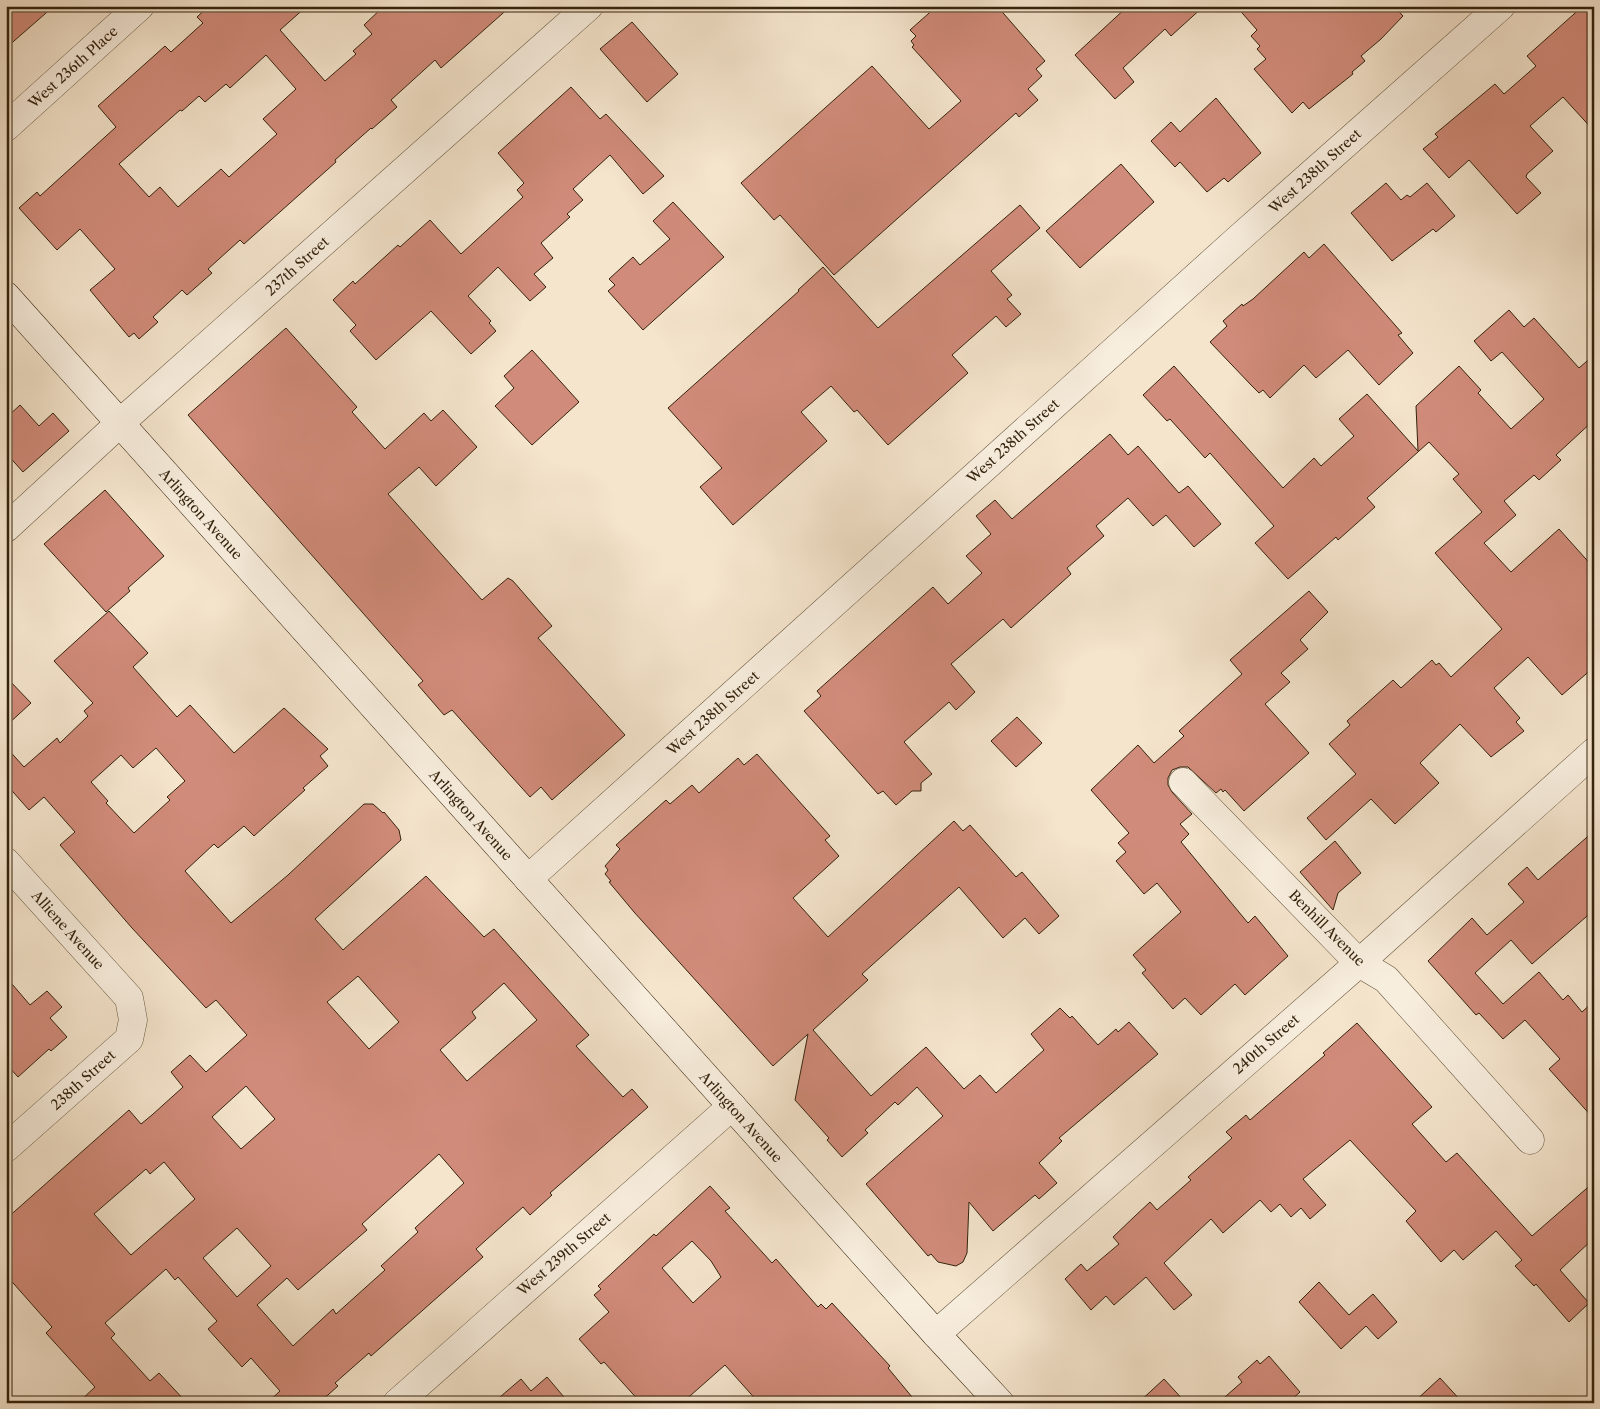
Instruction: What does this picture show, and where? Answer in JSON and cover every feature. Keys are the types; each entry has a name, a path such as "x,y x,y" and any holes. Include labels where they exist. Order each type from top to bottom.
{"street":[{"name":"West 236th Place","path":"6,127 140,6"},
{"name":"237th Street","path":"6,528 120,423 589,6"},
{"name":"West 238th Street","path":"528,879 1230,246 1500,6"},
{"name":"Arlington Avenue","path":"6,296 936,1334 1000,1403"},
{"name":"240th Street","path":"936,1334 1359,963 1594,752"},
{"name":"Benhill Avenue","path":"1184,782 1359,963 1386,979 1530,1140"},
{"name":"Alliene Avenue","path":"6,862 129,998"},
{"name":"238th Street","path":"6,1148 129,1039 133,1020 129,998"},
{"name":"West 239th Street","path":"397,1403 732,1106"}],"building":[{"path":"6,6 54,6 6,48"},
{"path":"209,6 307,6 280,30 325,81 356,54 353,51 372,34 364,25 384,6 511,6 441,68 435,60 391,100 397,107 335,160 336,162 244,244 240,240 208,269 212,273 187,295 182,290 153,317 158,322 139,339 134,333 129,337 90,290 115,269 80,229 57,250 19,208 37,192 40,196 116,127 98,106 165,46 171,52 203,23 197,17","holes":["266,55 296,89 263,119 277,134 229,177 221,169 178,207 160,187 149,197 119,164 180,110 182,111 199,96 205,102 226,84 230,88"]},
{"path":"937,6 997,6 1045,61 1036,69 1042,76 1028,89 1038,100 1019,117 1016,113 834,275 780,215 774,220 741,183 872,66 929,129 961,101 912,47 914,45 911,41 916,36 910,30"},
{"path":"1128,6 1204,6 1171,36 1165,29 1123,68 1134,82 1115,99 1075,55"},
{"path":"1236,6 1394,6 1403,16 1361,56 1365,61 1352,72 1353,74 1309,109 1303,102 1292,113 1254,69 1266,59 1257,49 1260,46 1251,36 1257,30"},
{"path":"1583,6 1594,6 1594,131 1563,97 1530,126 1553,151 1527,174 1526,177 1541,193 1517,214 1469,160 1449,178 1423,149 1438,137 1435,134 1495,84 1504,94 1536,66 1527,56"},
{"path":"632,22 678,74 647,102 600,49"},
{"path":"571,87 600,119 606,114 664,176 643,194 610,155 573,189 583,200 567,214 570,217 541,243 553,258 534,274 546,287 530,301 498,267 468,296 491,321 489,323 496,331 471,354 431,311 376,360 350,331 356,325 333,300 353,281 355,284 398,245 400,247 430,220 461,254 523,197 517,190 524,183 498,153"},
{"path":"1216,98 1261,153 1228,182 1224,178 1207,192 1180,162 1175,167 1151,141 1171,122 1180,132"},
{"path":"1121,164 1154,202 1080,268 1046,231"},
{"path":"1386,183 1401,200 1407,195 1410,197 1427,183 1455,216 1436,232 1433,229 1392,261 1351,213"},
{"path":"673,202 724,257 643,330 608,291 615,285 609,279 633,257 640,265 670,239 653,221"},
{"path":"1020,205 1040,228 991,271 1012,295 1007,299 1021,314 1006,327 996,316 952,355 968,373 888,445 857,410 854,412 831,386 801,412 827,441 733,525 700,487 722,468 668,408 799,291 823,267 878,328"},
{"path":"1324,244 1402,333 1398,335 1413,353 1379,385 1348,350 1316,378 1304,365 1270,398 1263,390 1259,393 1210,342 1227,326 1223,321 1242,304 1243,306 1253,299 1304,252 1309,258"},
{"path":"1509,310 1524,327 1534,318 1579,368 1594,355 1594,420 1556,455 1561,460 1539,480 1534,475 1504,501 1516,515 1484,543 1511,572 1559,529 1594,568 1594,667 1562,695 1528,657 1494,688 1520,718 1516,722 1524,731 1491,757 1460,724 1420,763 1439,783 1395,824 1371,799 1326,840 1307,818 1356,774 1329,744 1350,725 1347,721 1393,680 1401,688 1432,660 1436,665 1439,663 1451,677 1502,629 1435,553 1482,512 1453,479 1459,474 1429,442 1367,498 1375,507 1338,540 1336,537 1288,579 1255,543 1274,526 1210,453 1205,458 1170,419 1167,421 1143,395 1174,366 1283,488 1314,458 1321,466 1354,436 1339,419 1367,394 1418,451 1416,406 1459,366 1481,390 1478,393 1511,429 1544,399 1502,352 1491,361 1474,341"},
{"path":"286,328 357,407 352,412 385,449 424,413 431,421 443,410 477,447 436,486 419,467 388,494 482,600 508,578 513,581 552,626 538,638 625,735 552,800 541,787 530,797 452,710 444,715 418,685 423,681 188,415"},
{"path":"532,350 579,402 532,445 495,406 514,388 504,376"},
{"path":"20,405 39,426 53,413 69,431 23,472 6,453 6,418"},
{"path":"1110,434 1128,455 1138,446 1179,493 1188,486 1221,524 1194,547 1166,515 1153,526 1128,498 1096,526 1104,536 1067,568 1071,574 1011,628 1003,619 951,664 975,692 956,710 949,702 904,742 932,774 921,783 921,791 912,791 896,805 883,791 878,794 804,711 821,696 817,691 933,587 948,604 982,573 966,556 991,534 976,516 995,500 1012,519"},
{"path":"105,490 164,556 128,588 130,591 106,612 44,544"},
{"path":"1309,591 1328,612 1300,640 1308,649 1281,673 1290,682 1265,704 1309,753 1244,811 1225,790 1223,792 1221,789 1216,793 1188,767 1172,770 1168,778 1168,785 1172,792 1192,814 1180,824 1189,834 1181,842 1248,923 1255,916 1288,956 1245,995 1235,984 1201,1015 1185,998 1173,1009 1142,973 1146,970 1133,955 1181,912 1157,883 1144,894 1116,861 1126,852 1118,843 1129,833 1091,790 1138,745 1154,763 1184,736 1179,731 1242,674 1230,660"},
{"path":"109,611 148,653 133,667 177,717 190,705 234,753 284,708 328,749 320,756 328,766 303,788 305,790 254,836 244,826 218,848 214,844 185,871 231,923 288,875 364,804 373,804 384,812 399,830 401,840 315,919 343,950 426,876 484,937 494,929 589,1035 576,1046 623,1097 632,1089 648,1107 550,1193 552,1195 530,1215 523,1207 476,1249 483,1257 371,1356 369,1353 335,1383 338,1386 319,1403 267,1403 280,1391 251,1358 242,1367 208,1329 217,1321 178,1277 175,1280 166,1269 105,1323 115,1334 111,1338 150,1381 159,1373 187,1403 78,1403 95,1387 46,1333 52,1327 6,1275 6,1219 129,1110 141,1124 152,1115 183,1087 171,1072 190,1055 206,1072 247,1035 216,1000 206,1008 132,928 60,845 75,832 44,797 29,810 6,784 6,747 24,767 57,738 60,743 88,716 84,711 93,703 54,661","holes":["156,748 185,781 167,797 170,800 134,833 106,803 108,801 91,782 121,755 133,768","358,976 399,1022 369,1049 327,1002","504,983 537,1020 467,1081 440,1050 476,1018 472,1012","246,1086 275,1119 241,1149 212,1117","439,1154 464,1183 415,1228 418,1232 381,1266 385,1270 336,1314 333,1309 293,1346 257,1305 287,1278 298,1290 367,1230 362,1224","164,1162 195,1199 131,1255 94,1214 146,1169 150,1174","237,1228 271,1266 237,1297 203,1258"]},
{"path":"6,677 31,703 6,726"},
{"path":"1017,717 1042,743 1016,767 991,741"},
{"path":"757,754 830,836 825,840 839,856 793,898 828,937 954,821 963,831 970,825 1016,877 1022,872 1059,916 1039,934 1025,918 1003,938 959,887 862,974 868,980 813,1030 871,1096 926,1047 964,1089 980,1075 996,1093 1044,1050 1031,1034 1060,1008 1070,1018 1072,1016 1098,1045 1116,1029 1118,1032 1129,1022 1158,1054 1059,1138 1062,1141 1039,1163 1057,1183 1039,1199 1035,1195 993,1231 969,1202 967,1253 963,1262 956,1266 938,1262 931,1254 928,1256 866,1184 943,1116 917,1087 898,1105 895,1102 865,1130 868,1133 842,1157 827,1140 829,1138 795,1100 808,1034 773,1066 634,912 609,882 611,881 605,874 608,870 605,866 620,849 616,845 666,800 670,804 692,785 699,793 738,758 744,765"},
{"path":"1594,831 1594,910 1532,964 1511,940 1475,973 1503,1004 1539,972 1563,1000 1568,995 1582,1012 1594,1001 1594,1119 1549,1069 1560,1059 1525,1020 1503,1039 1479,1013 1476,1015 1428,961 1472,918 1487,935 1524,902 1508,884 1527,867 1538,880"},
{"path":"1335,841 1361,873 1338,893 1333,910 1300,872"},
{"path":"6,977 30,1005 47,991 62,1007 50,1018 67,1037 51,1051 49,1049 18,1077 6,1064"},
{"path":"1357,1023 1432,1107 1412,1124 1446,1162 1457,1153 1532,1236 1594,1182 1594,1238 1560,1270 1589,1303 1569,1322 1536,1284 1534,1286 1515,1266 1522,1260 1496,1231 1463,1260 1454,1250 1441,1262 1406,1221 1416,1211 1350,1140 1303,1179 1326,1205 1310,1219 1301,1208 1291,1217 1280,1204 1271,1212 1260,1200 1223,1233 1211,1219 1164,1263 1192,1295 1174,1310 1146,1277 1114,1305 1106,1296 1091,1310 1065,1279 1081,1264 1087,1271 1119,1244 1113,1237 1150,1202 1157,1210 1191,1180 1188,1177 1232,1138 1226,1132 1246,1115 1250,1120 1325,1055 1323,1053"},
{"path":"710,1186 730,1208 725,1211 772,1263 776,1259 818,1307 821,1304 826,1309 832,1303 890,1366 888,1368 917,1403 759,1403 725,1365 682,1403 641,1403 604,1362 601,1364 579,1339 609,1312 594,1295 601,1289 598,1286 654,1234 656,1236","holes":["692,1241 711,1261 721,1277 693,1303 662,1268"]},
{"path":"1319,1282 1349,1315 1373,1294 1397,1322 1378,1339 1366,1326 1341,1349 1299,1302"},
{"path":"1269,1356 1300,1392 1288,1403 1218,1403 1242,1382 1238,1377 1257,1360 1260,1364"},
{"path":"547,1377 569,1403 493,1403 521,1379 531,1391"},
{"path":"1440,1378 1463,1403 1413,1403"},
{"path":"1164,1379 1186,1403 1138,1403"}]}
